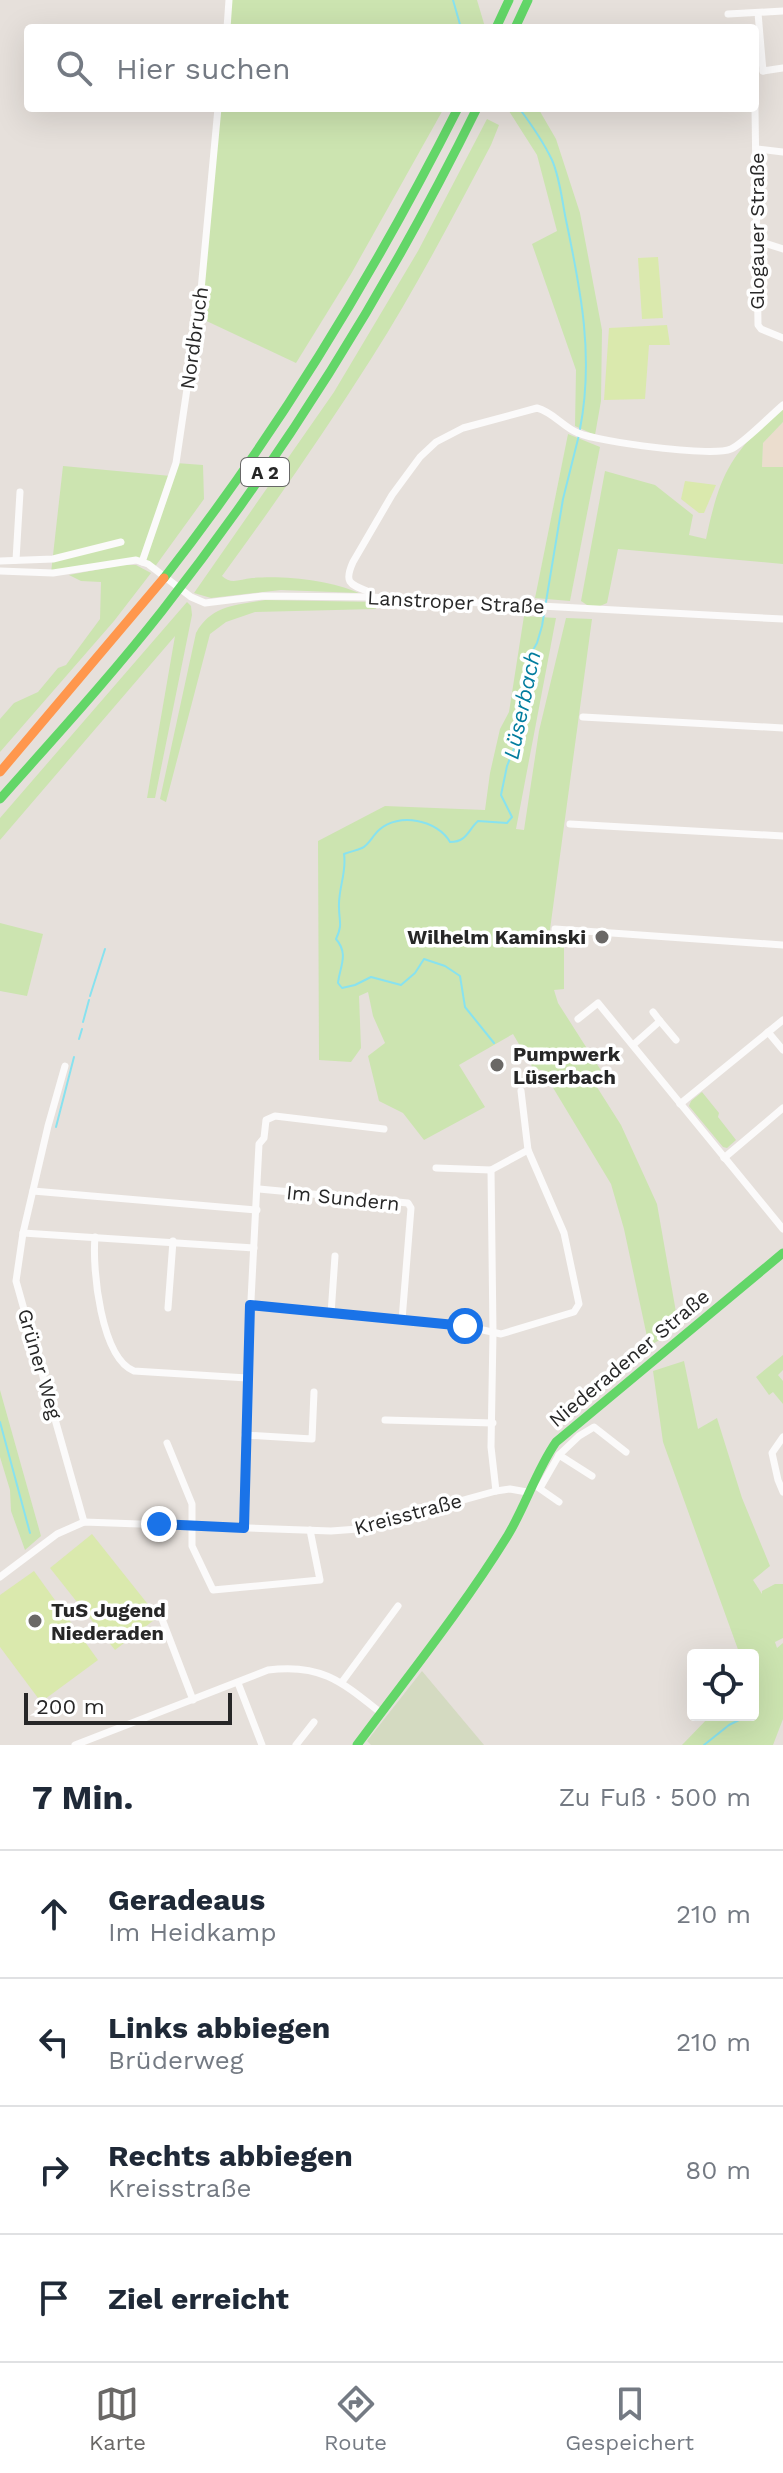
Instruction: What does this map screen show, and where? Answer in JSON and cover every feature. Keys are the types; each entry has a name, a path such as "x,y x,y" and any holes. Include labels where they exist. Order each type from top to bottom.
{"main road":[{"path":"498,24 509,0"},
{"path":"517,24 528,0"},
{"name":"A 2","path":"0,772 147,602 252,460 355,300 456,112"},
{"name":"A 2","path":"0,799 152,624 282,448 384,285 432,199 475,112"},
{"name":"Niederadener Straße","path":"357,1745 496,1553 533,1488 541,1463 556,1442 783,1253"}],"street":[{"path":"227,24 229,0"},
{"path":"728,14 783,11"},
{"path":"758,13 759,24"},
{"path":"759,25 763,71"},
{"path":"759,74 783,68"},
{"name":"Nordbruch","path":"142,562 176,463 200,301 218,112"},
{"name":"Glogauer Straße","path":"755,112 758,325 783,338"},
{"path":"757,149 783,152"},
{"path":"758,241 783,249"},
{"path":"370,597 367,591 353,586 348,580 348,573 392,495 420,457 436,442 463,428 537,408 587,437 693,451 731,449 783,405"},
{"path":"16,560 20,492"},
{"path":"0,561 53,559 121,542"},
{"path":"0,571 53,573 128,561 142,562"},
{"name":"Lanstroper Straße","path":"142,562 191,597 213,604 263,596 370,597 783,619"},
{"path":"583,717 783,728"},
{"path":"570,824 783,836"},
{"path":"555,929 783,945"},
{"path":"578,1019 598,1003 783,1229"},
{"path":"653,1012 676,1040"},
{"path":"680,1104 783,1020"},
{"path":"633,1045 660,1021"},
{"path":"768,1032 783,1050"},
{"name":"Grüner Weg","path":"65,1066 23,1233 16,1281 84,1522"},
{"path":"250,1305 465,1326 501,1334 574,1312 579,1304 564,1233 528,1150 521,1091"},
{"path":"724,1158 783,1109"},
{"path":"244,1528 247,1378 259,1144 264,1138 269,1118 384,1129"},
{"path":"436,1168 491,1170 528,1150"},
{"path":"491,1170 491,1447 496,1491"},
{"name":"Im Sundern","path":"259,1189 408,1203 411,1208 402,1320"},
{"name":"Im Sundern","path":"33,1191 257,1210"},
{"path":"23,1233 254,1248"},
{"path":"95,1237 94,1277 99,1300 114,1348 125,1367 134,1371 247,1378"},
{"path":"168,1308 173,1241"},
{"path":"331,1314 335,1256"},
{"path":"245,1435 312,1439 314,1392"},
{"path":"385,1420 493,1423"},
{"path":"559,1502 533,1488 579,1436 594,1427 626,1452"},
{"path":"783,1437 772,1453 783,1492"},
{"path":"167,1443 192,1504 192,1546 213,1590 320,1580 310,1530"},
{"path":"559,1455 592,1476"},
{"name":"Kreisstraße","path":"0,1577 57,1534 84,1522 358,1529 496,1491 533,1488"},
{"path":"342,1682 398,1606"},
{"path":"165,1608 162,1619 193,1700"},
{"path":"75,1745 268,1670 286,1668 323,1673 342,1682 381,1713"},
{"path":"238,1683 262,1745"},
{"path":"296,1745 314,1722"}],"shaded area":[{"path":"783,422 783,467 762,467 763,443"}],"green space":[{"path":"229,0 477,0 484,24 227,24"},
{"path":"219,112 442,112 351,274 296,363 198,317"},
{"path":"510,112 540,112 556,139 580,213 602,330 601,401 595,435 575,426 576,370 532,244 557,231 537,155"},
{"path":"487,119 499,125 491,145 403,307 280,496 222,576 232,581 292,578 335,585 359,593 281,590 211,598 194,593 334,392 418,251"},
{"path":"658,257 663,318 642,319 638,258"},
{"path":"667,325 670,345 649,345 645,399 604,400 609,328"},
{"path":"783,408 783,422 763,443 762,467 783,467 783,564 618,549 607,603 593,609 581,601 605,471 655,485 693,515 689,535 706,539 717,497 730,465 751,438"},
{"path":"568,434 600,447 570,601 535,598"},
{"path":"176,463 203,465 204,499 154,568 143,562 51,573 63,466 171,476"},
{"path":"685,481 716,485 704,513 699,513 681,499"},
{"path":"136,565 151,573 114,621 0,752 0,719 14,703 38,692 58,668 66,665 100,619 101,582 81,581 69,575"},
{"path":"265,600 377,602 376,609 255,612 226,622 210,634 166,802 160,799 196,633 217,612 235,605"},
{"path":"187,602 192,615 155,798 147,798 175,636 0,840 0,818"},
{"path":"524,616 556,618 516,829 524,830 539,731 566,618 592,619 549,937 564,944 564,989 554,990 558,1003 602,1072 595,1084 621,1125 657,1204 679,1329 649,1346 611,1184 549,1081 558,1075 533,1068 513,1034 459,1065 485,1107 424,1140 403,1113 379,1101 368,1056 385,1043 373,1016 368,992 359,996 361,1048 351,1062 319,1060 318,841 385,806 485,810 500,729 509,712"},
{"path":"0,923 43,934 27,996 0,991"},
{"path":"702,1092 736,1140 727,1148 689,1106"},
{"path":"783,1355 783,1370 778,1375 783,1381 783,1404 773,1392 769,1395 756,1377"},
{"path":"684,1361 698,1429 717,1418 742,1498 770,1566 753,1580 762,1594 775,1584 783,1584 783,1638 775,1642 777,1648 783,1643 783,1719 773,1745 682,1745 705,1721 759,1721 759,1649 738,1649 663,1442 653,1371"},
{"path":"0,1390 41,1536 25,1550 11,1511 10,1490 0,1457"},
{"path":"92,1534 158,1617 115,1650 50,1568"},
{"name":"TuS Jugend Niederaden","path":"34,1571 98,1660 41,1702 0,1647 0,1595"},
{"path":"422,1671 484,1745 371,1745 367,1741"}],"waterway":[{"name":"Lüserbach","path":"453,0 460,24"},
{"name":"Lüserbach","path":"522,112 541,139 555,167 576,272 586,350 580,429"},
{"name":"Lüserbach","path":"494,1043 465,1007 460,976 445,966 424,959 415,973 401,985 371,977 342,988 338,983 343,955 336,939 340,926 339,900 344,854 364,847 379,830 396,821 427,824 437,828 450,842 464,838 478,821 507,823 512,817 501,795 507,766 519,736 523,699 532,679 528,659 542,626 563,499 579,435"},
{"path":"90,996 105,949"},
{"path":"83,1022 89,1000"},
{"path":"79,1039 82,1029"},
{"path":"56,1127 74,1057"},
{"path":"0,1422 30,1533"},
{"name":"Lüserbach","path":"704,1745 737,1721"}],"traffic: fast":[{"path":"498,24 509,0"},
{"path":"517,24 528,0"},
{"path":"164,578 247,466 323,350 393,231 456,112"},
{"path":"0,799 143,635 251,491 333,368 371,304 475,112"},
{"path":"357,1745 491,1562 556,1442 783,1253"}],"traffic: slow":[{"path":"0,772 164,578"}],"place":[{"name":"Wilhelm Kaminski","path":"602,937"},
{"name":"Pumpwerk Lüserbach","path":"497,1065"},
{"name":"TuS Jugend Niederaden","path":"35,1621"}],"route":[{"path":"159,1524 244,1528 250,1305 465,1326"}]}
